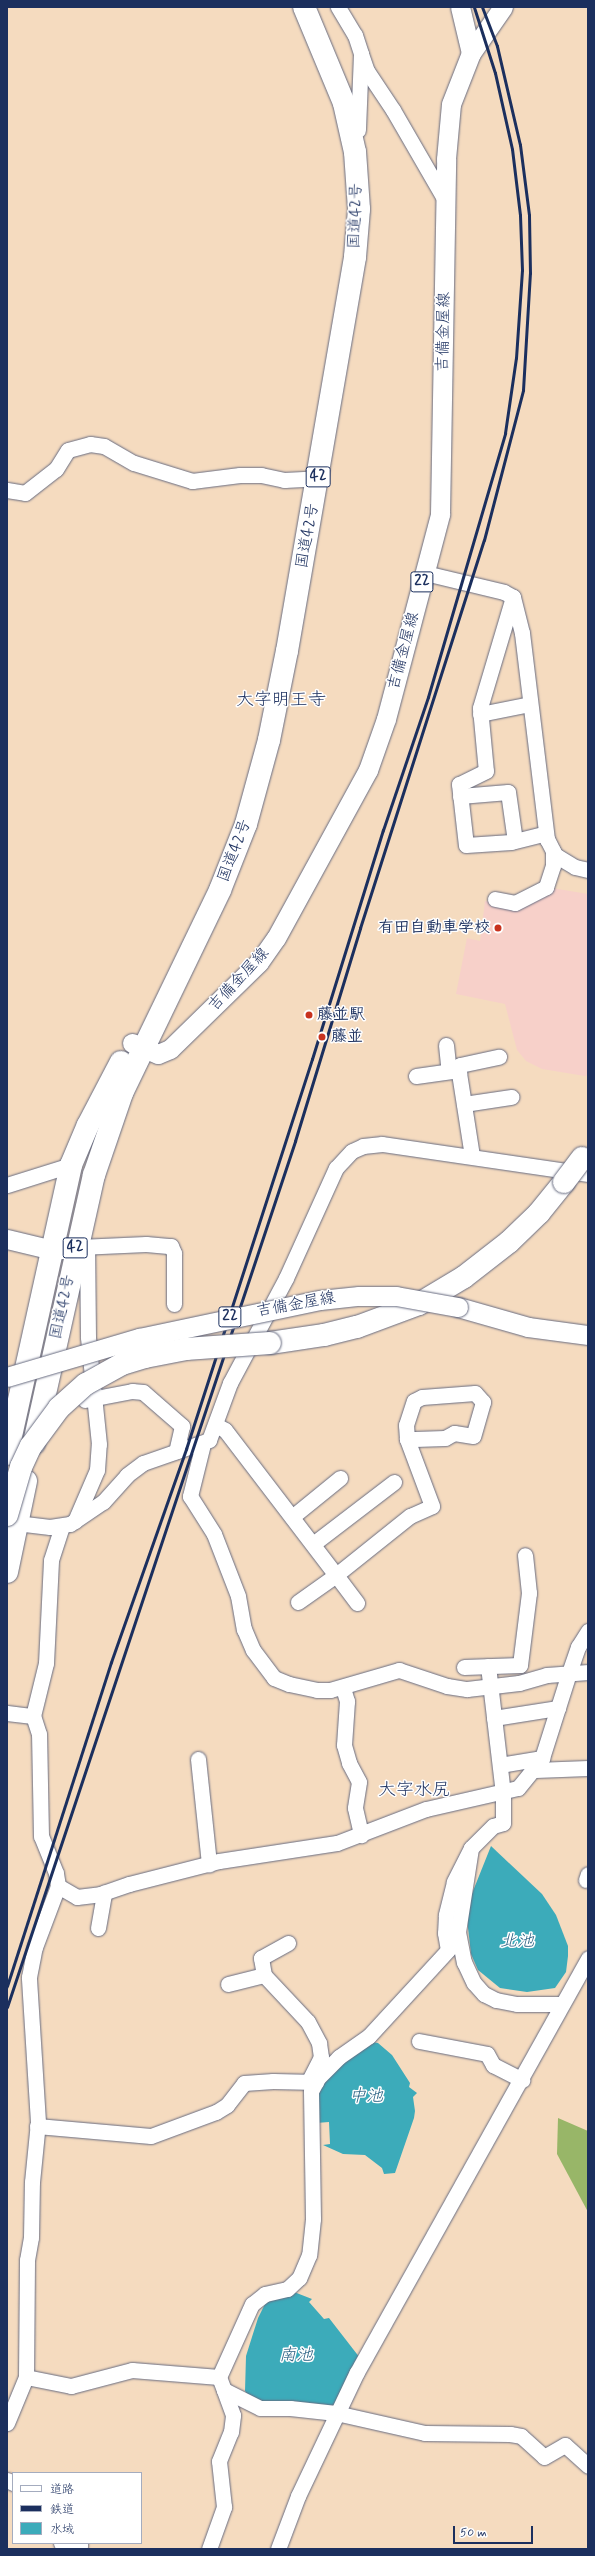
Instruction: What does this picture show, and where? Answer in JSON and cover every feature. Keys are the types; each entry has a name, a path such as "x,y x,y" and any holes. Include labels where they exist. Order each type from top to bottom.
{"highway":[{"name":"国道42号","path":"7,1454 72,1165 88,1125 137,1046 195,942 220,890 246,824 269,740 318,478 357,241 359,193 353,138 337,83 304,7"},
{"name":"国道42号","path":"7,1572 10,1520 44,1397 82,1247 100,1154 137,1046"},
{"path":"10,1520 22,1467 31,1446 59,1408 86,1384 122,1364 145,1357 186,1349 270,1343 324,1335 385,1318 430,1297 464,1277 509,1242 539,1213 564,1182 586,1161"}],"main road":[{"path":"460,7 471,53"},
{"name":"吉備金屋線","path":"137,1046 158,1054 170,1049 259,962 276,938 368,770 386,720 440,514 446,159 451,104 471,53 502,7"},
{"path":"7,1239 53,1250 82,1247"},
{"name":"吉備金屋線","path":"7,1377 139,1338 306,1302 377,1296 410,1297 458,1307 528,1327 588,1335"}],"street":[{"path":"338,7 355,35 367,71 393,110 446,201"},
{"path":"353,138 358,134 358,89 361,54"},
{"path":"7,490 25,493 56,469 68,450 90,444 104,446 134,463 192,481 240,475 261,475 284,480 318,478"},
{"path":"425,573 504,592 513,597 522,632 546,833 553,852 553,866 546,886 515,904 495,899"},
{"path":"513,597 481,698 480,714 486,771 459,784 466,845 514,841 546,833"},
{"path":"480,714 530,704"},
{"path":"460,796 508,792 514,841"},
{"path":"553,852 563,860 588,870"},
{"path":"446,1045 448,1065 459,1073 472,1156"},
{"path":"416,1076 454,1069 499,1057"},
{"path":"464,1104 510,1097"},
{"path":"10,1520 68,1524 103,1502 138,1466 159,1455 203,1444 213,1435 230,1383 286,1278 330,1182 344,1158 363,1146 382,1144 472,1156 586,1161"},
{"path":"7,1185 72,1165"},
{"path":"7,2423 26,2377 27,2260 31,2237 38,2126 29,1977 35,1946 58,1886 56,1873 41,1836 39,1734 33,1716 46,1663 51,1560 68,1524 97,1470 98,1425 88,1337 82,1247 146,1244 171,1246 174,1253 174,1304"},
{"path":"44,1397 95,1399 132,1390 143,1392 182,1426 176,1451"},
{"path":"298,1602 336,1575 410,1516 432,1506 407,1439 406,1425 414,1401 422,1397 476,1393 483,1402 473,1436 454,1433 445,1438 407,1439"},
{"path":"216,1425 225,1430 357,1603"},
{"path":"203,1444 190,1496 214,1534 238,1596 244,1629 253,1650 274,1678 289,1684 317,1690 343,1688 399,1670 447,1686 467,1689 519,1683 548,1675 588,1672"},
{"path":"292,1517 340,1478"},
{"path":"313,1544 394,1482"},
{"path":"464,1667 520,1665 529,1593 525,1555"},
{"path":"58,1886 77,1897 104,1893 129,1884 210,1864 337,1843 361,1836 426,1809 457,1800 503,1793 518,1788 538,1764 578,1647 588,1631"},
{"path":"38,2126 151,2136 216,2112 227,2105 244,2084 312,2082 338,2057 369,2036 448,1950 445,1933 446,1914 454,1882 471,1848 493,1826 504,1823 503,1793 488,1666"},
{"path":"343,1688 347,1701 344,1745 349,1764 359,1782 355,1808 361,1836"},
{"path":"494,1718 558,1708"},
{"path":"7,1713 33,1716"},
{"path":"198,1760 210,1864"},
{"path":"500,1765 538,1764 588,1768"},
{"path":"471,1848 458,1932 464,1962 474,1983 484,1994 496,2000 517,2004 562,2004"},
{"path":"98,1928 104,1893"},
{"path":"209,2549 224,2507 219,2461 231,2432 233,2415 222,2384 252,2304 265,2294 287,2289 299,2278 309,2255 314,2219 311,2091 312,2082 321,2057 319,2043 308,2022 264,1975 261,1958 288,1943"},
{"path":"278,2549 298,2496 336,2413 522,2080 588,1958"},
{"path":"228,1984 264,1975"},
{"path":"419,2041 487,2054 493,2065 522,2080"},
{"path":"26,2377 71,2386 132,2370 222,2384 260,2408 290,2408 336,2413 425,2433 510,2434 521,2436 544,2457 565,2445 588,2466"},
{"path":"67,2544 80,2546 80,2544"}],"shaded area":[{"path":"552,888 588,894 588,1075 585,1076 542,1069 526,1061 517,1050 505,1004 456,994 467,938 480,941 485,901 520,906"}],"green space":[{"path":"558,2118 588,2131 588,2212 557,2154"}],"water":[{"name":"北池","path":"491,1846 542,1894 556,1915 568,1946 568,1956 566,1972 555,1988 527,1992 500,1988 478,1970 471,1954 467,1919 469,1901"},
{"name":"中池","path":"372,2042 378,2043 392,2055 410,2083 409,2087 417,2093 413,2097 415,2111 414,2118 395,2173 384,2174 382,2168 365,2155 343,2154 323,2145 330,2144 329,2122 316,2123 317,2095 328,2072"},
{"name":"南池","path":"294,2292 312,2299 309,2302 324,2319 329,2318 360,2358 333,2408 268,2404 250,2398 245,2391 246,2356 258,2318 269,2296"}],"railway":[{"path":"7,1986 111,1662 186,1449 312,1059 383,830 428,697 505,433 516,358 522,270 520,215 512,149 495,73 474,7"},
{"path":"7,2007 295,1141 360,928 484,540 523,390 530,273 529,215 520,145 497,46 482,7"}],"place":[{"name":"有田自動車学校","path":"498,928"},
{"name":"藤並駅","path":"309,1015"},
{"name":"藤並","path":"322,1037"}],"district":[{"name":"大字明王寺","path":"281,700"},
{"name":"大字水尻","path":"414,1790"}]}
